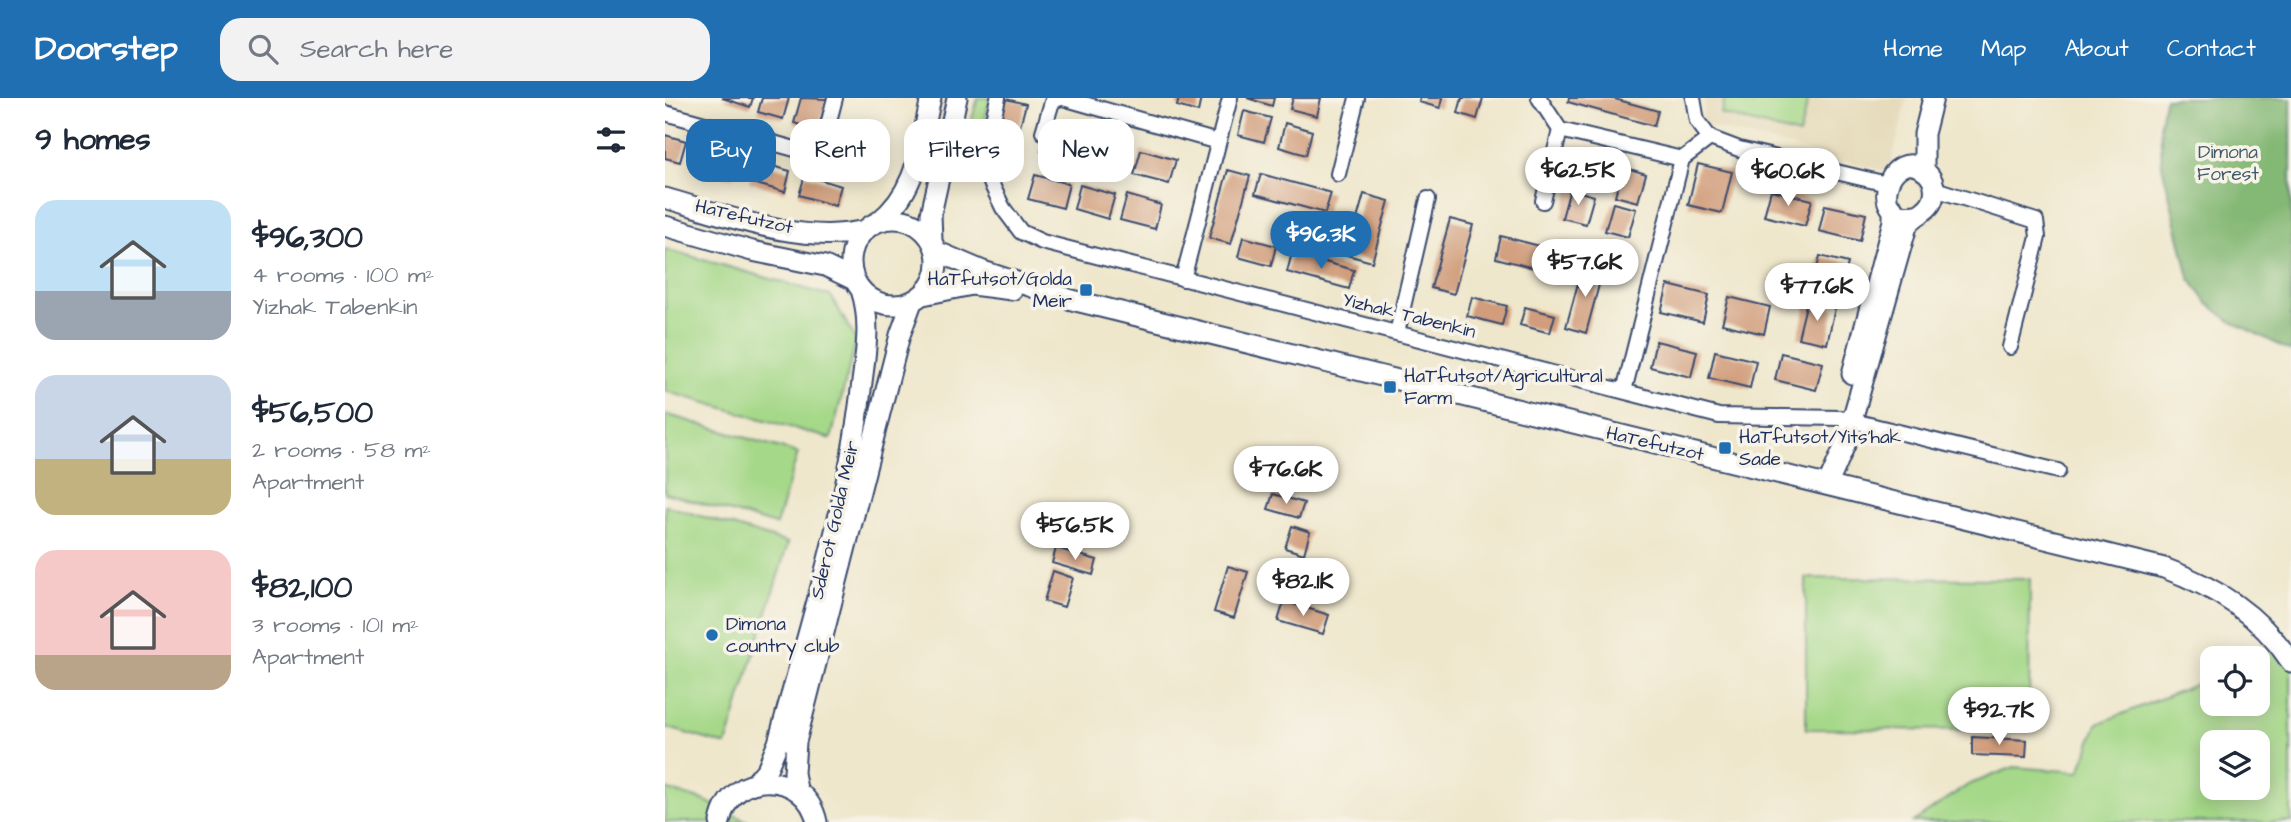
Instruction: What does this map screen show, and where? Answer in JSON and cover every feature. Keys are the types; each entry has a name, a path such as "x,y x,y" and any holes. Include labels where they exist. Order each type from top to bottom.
{"main road":[{"path":"931,98 912,178 896,208 871,226 851,253 857,285 884,304 917,298 936,275 931,214 957,98"},
{"path":"1902,168 1923,98"},
{"path":"1828,484 1907,226 1932,204 1935,189 1924,171 1924,134 1933,98"},
{"path":"1920,214 1905,215 1893,208 1888,200 1887,184 1890,177 1902,168 1913,167 1924,171"},
{"name":"HaTefutzot","path":"665,198 787,230 832,233 871,226"},
{"path":"1847,419 1893,221 1893,208"},
{"path":"871,226 902,219 914,223 934,245"},
{"name":"HaTefutzot","path":"665,226 752,251 825,266 857,285"},
{"name":"HaTefutzot","path":"934,245 983,271 1072,300 1654,445 1828,484 2164,568 2218,592 2255,619 2291,662"},
{"name":"Sderot Golda Meir","path":"756,782 767,769 778,743 848,476 867,347 866,304 857,285"},
{"name":"HaTefutzot","path":"917,298 972,285 1072,300"},
{"name":"Sderot Golda Meir","path":"797,789 794,759 796,742 900,335 917,298"},
{"path":"720,822 732,797 756,782 774,781 797,789 818,819"}],"street":[{"path":"665,113 820,156 835,98"},
{"name":"Yizhak Tabenkin","path":"997,98 984,157 990,181 1003,208 1021,232 1042,243 1719,416 1847,419 2058,471"},
{"path":"1047,119 1052,102 1062,98 1218,142"},
{"path":"1183,279 1230,98"},
{"path":"1338,174 1357,98"},
{"path":"1539,98 1560,130 1682,159"},
{"path":"1693,98 1697,121 1710,138 1739,149 1887,184"},
{"path":"1543,201 1560,130"},
{"path":"1624,391 1682,159 1710,138"},
{"path":"1935,189 2036,220 2038,237 2010,347"},
{"path":"1397,333 1428,199"}],"shaded area":[{"path":"1706,98 1907,98 1889,172 1700,124"}],"green space":[{"path":"978,98 990,98 985,119 972,119"},
{"path":"1725,98 1809,98 1799,135 1721,114"},
{"name":"Dimona Forest","path":"2165,98 2291,98 2291,351 2230,321 2207,303 2189,277 2162,165 2160,122"},
{"path":"665,249 831,296 856,340 831,439 665,391"},
{"path":"665,414 798,453 776,525 665,493"},
{"name":"Dimona country club","path":"665,505 788,543 726,745 665,727"},
{"path":"1806,578 2030,579 2029,730 1806,729"},
{"path":"2291,641 2291,822 1913,822 1968,785 2014,767 2080,772 2097,724 2200,683 2200,716 2270,716 2270,650"},
{"path":"665,789 703,800 749,822 665,822"}],"building":[{"path":"722,98 753,98 750,107"},
{"path":"762,98 789,98 783,119 758,112"},
{"path":"801,98 827,99 821,119 795,119"},
{"path":"1179,98 1201,98 1198,112 1177,106"},
{"path":"1247,98 1274,98 1272,106"},
{"path":"1293,98 1321,98 1317,116 1290,109"},
{"path":"1420,98 1442,98 1440,108 1419,102"},
{"path":"1462,98 1483,98 1477,119 1458,113"},
{"path":"1569,98 1611,98 1658,111 1654,126 1568,102"},
{"path":"1006,99 1026,104 1022,119 1001,119"},
{"path":"1244,111 1271,118 1264,142 1238,135"},
{"path":"1285,123 1312,131 1306,155 1279,147"},
{"path":"665,135 686,141 680,162 665,158"},
{"path":"1141,150 1176,160 1169,184 1134,175"},
{"path":"1579,153 1603,159 1595,188 1572,182"},
{"path":"1698,164 1732,172 1722,213 1688,205"},
{"path":"776,167 790,171 785,192 749,182 776,182"},
{"path":"1623,167 1646,174 1638,202 1615,196"},
{"path":"1228,170 1250,176 1231,244 1209,238"},
{"path":"1261,174 1331,193 1325,213 1255,194"},
{"path":"1035,175 1038,176 1038,182 1069,184 1063,208 1028,199"},
{"path":"803,182 828,182 841,186 835,206 799,195"},
{"path":"1080,185 1115,195 1108,219 1074,209"},
{"path":"1570,189 1594,196 1586,224 1562,218"},
{"path":"1771,190 1812,200 1805,226 1764,216"},
{"path":"1364,194 1389,201 1372,262 1347,255"},
{"path":"1127,195 1161,205 1155,229 1120,220"},
{"path":"1613,203 1636,209 1628,237 1605,231"},
{"path":"1825,205 1866,214 1860,241 1819,231"},
{"path":"1450,219 1473,225 1454,294 1431,288"},
{"path":"1501,236 1574,255 1568,277 1496,258"},
{"path":"1243,237 1276,246 1271,266 1238,257"},
{"path":"1292,253 1354,270 1349,289 1287,272"},
{"path":"1820,256 1848,263 1839,299 1811,292"},
{"path":"1583,265 1603,270 1586,333 1566,327"},
{"path":"1668,285 1709,295 1703,322 1661,312"},
{"path":"1472,297 1507,306 1502,325 1467,316"},
{"path":"1729,297 1770,307 1764,334 1722,324"},
{"path":"1807,301 1835,308 1827,344 1798,338"},
{"path":"1525,307 1555,315 1550,333 1520,325"},
{"path":"1656,341 1697,351 1691,377 1650,367"},
{"path":"1715,351 1756,361 1750,388 1709,378"},
{"path":"1781,353 1823,363 1816,390 1775,380"},
{"path":"1273,494 1304,503 1299,518 1268,509"},
{"path":"1292,526 1310,532 1304,554 1285,548"},
{"path":"1056,548 1097,560 1093,575 1052,563"},
{"path":"1228,566 1248,572 1234,618 1214,612"},
{"path":"1053,571 1073,578 1064,607 1044,601"},
{"path":"1284,601 1329,615 1323,634 1278,621"},
{"path":"1972,737 2027,740 2026,757 1972,755"}],"place":[{"name":"HaTfutsot/Golda Meir","path":"1086,290"},
{"name":"HaTfutsot/Agricultural Farm","path":"1390,387"},
{"name":"HaTfutsot/Yits'hak Sade","path":"1725,448"},
{"name":"Dimona country club","path":"712,635"}]}
